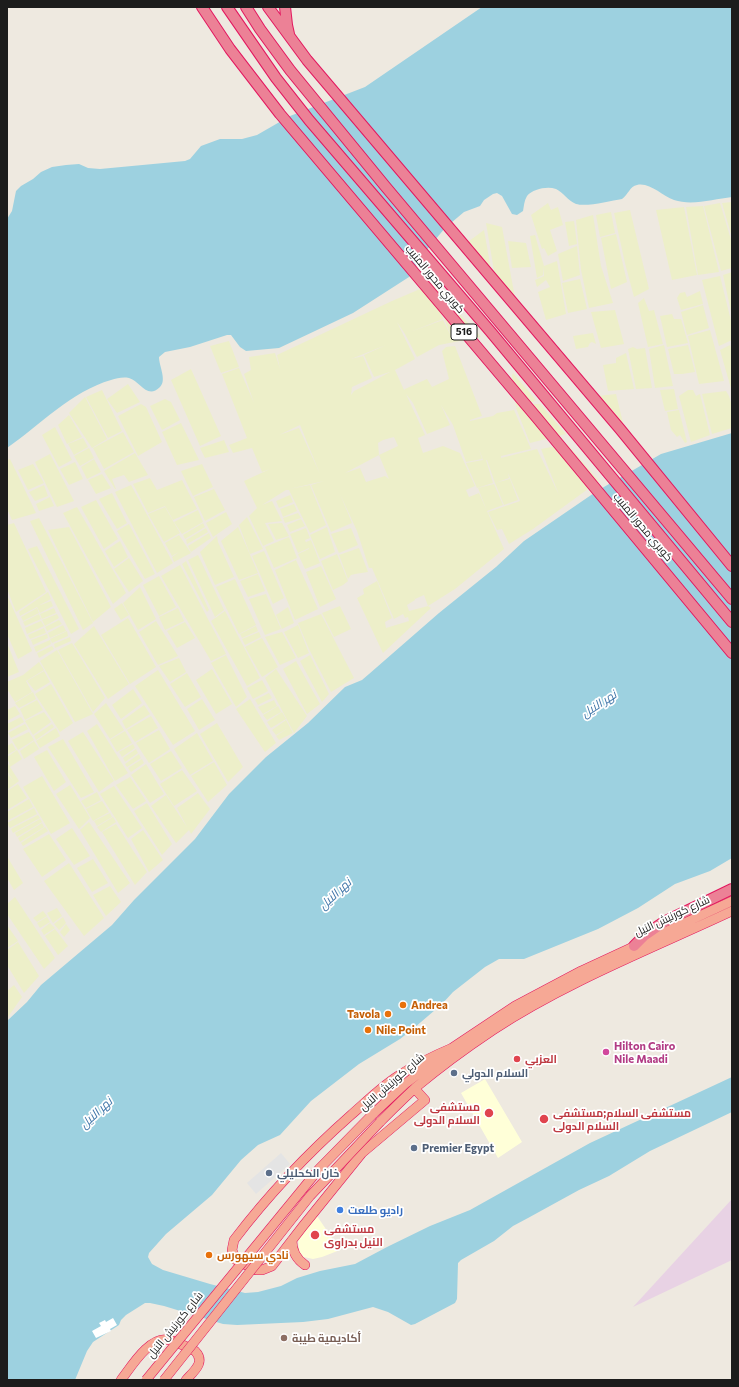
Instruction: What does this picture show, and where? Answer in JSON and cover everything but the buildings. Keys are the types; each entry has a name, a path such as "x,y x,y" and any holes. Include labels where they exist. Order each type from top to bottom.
{"highway":[{"name":"كوبري محور المنيب","path":"202,7 238,60 280,114 532,412 732,653"},
{"name":"كوبري محور المنيب","path":"227,7 276,78 309,120 490,331 732,622"},
{"name":"كوبري محور المنيب","path":"246,7 260,30 290,70 385,186 732,599"},
{"path":"268,7 294,43 614,423 732,566"},
{"path":"285,7 287,25 294,43"},
{"path":"634,946 656,927 732,889"},
{"name":"شارع كورنيش النيل","path":"146,1380 319,1169 405,1084 452,1048 495,1018 548,988 634,946 732,901"},
{"name":"شارع كورنيش النيل","path":"164,1380 310,1196 380,1122 415,1089 463,1051 521,1014 599,972 732,911"},
{"path":"415,1089 425,1100 362,1153 276,1262 267,1269 256,1270 236,1260 232,1250 234,1240 280,1184 329,1135 397,1076 423,1060 452,1048"},
{"path":"292,1240 296,1257 305,1265"},
{"path":"121,1380 153,1342 168,1340 195,1351 200,1358 198,1367 186,1380"}],"shaded area":[{"path":"732,202 732,238 722,203"},
{"path":"548,203 551,210 558,207 563,225 550,230 557,251 548,256 544,248 542,249 531,215"},
{"path":"720,203 732,243 732,268 721,271 704,206"},
{"path":"703,206 719,272 698,275 686,207"},
{"path":"684,207 697,275 672,280 656,210"},
{"path":"630,210 649,289 634,297 614,213"},
{"path":"611,212 615,233 600,237 596,215"},
{"path":"593,215 601,266 613,303 589,308 581,270 576,220"},
{"path":"574,221 577,244 569,246 565,222"},
{"path":"486,223 502,227 518,314 497,289"},
{"path":"484,230 494,286 461,247"},
{"path":"616,234 627,282 611,289 601,238"},
{"path":"535,235 544,266 543,275 537,278 530,236"},
{"path":"508,241 526,243 531,267 512,268"},
{"path":"577,246 580,275 563,281 558,254"},
{"path":"557,261 566,314 546,320 538,292 550,287 546,280 537,287 535,280 544,276 544,266"},
{"path":"732,272 732,316 723,275"},
{"path":"720,276 732,325 732,340 719,346 702,280"},
{"path":"580,279 587,309 568,313 562,283"},
{"path":"434,282 453,306 440,311 443,319 410,332 443,320 451,336 443,315 455,309 481,337 439,345 417,357 397,322 415,359 395,370 404,390 427,379 432,387 449,379 442,351 446,347 455,346 482,416 470,421 493,416 497,413 514,410 531,449 501,456 501,458 537,449 559,495 541,449 567,444 599,481 533,529 509,544 502,529 497,530 488,512 520,501 508,473 509,478 495,483 486,460 493,483 477,488 466,463 483,460 479,449 482,459 466,462 453,425 441,405 450,425 427,434 413,403 406,394 425,435 418,438 423,453 443,446 460,453 475,486 466,490 469,497 479,493 504,549 455,589 428,606 431,608 383,653 357,598 364,594 363,589 377,581 392,618 385,622 386,628 409,621 408,617 405,618 403,614 394,619 372,568 369,568 357,531 340,494 352,523 331,532 311,485 324,481 289,489 310,485 326,525 310,533 289,490 286,490 262,505 272,501 282,521 265,523 274,541 263,546 249,516 257,508 244,481 270,469 262,472 252,448 233,453 229,445 247,438 222,374 239,368 254,403 244,374 251,370 249,357 275,353 280,369 277,355","holes":["386,345 364,355 374,377 390,372 354,391 351,395 352,387 372,378 363,356 351,359","298,420 320,474 299,428 279,435 300,425","394,437 398,446 379,455 378,443","379,455 389,479 385,476 366,482 360,468 345,473","424,595 428,606 409,611 407,605 415,600 414,596 415,599"]},
{"path":"700,291 703,304 681,310 677,298 680,293 685,292 687,297"},
{"path":"644,298 649,311 654,310 663,344 648,347 638,303"},
{"path":"703,305 709,328 687,335 681,312"},
{"path":"615,310 624,344 601,348 591,312"},
{"path":"672,314 674,319 681,319 688,343 667,347 660,316"},
{"path":"710,330 724,381 699,384 688,336"},
{"path":"593,333 596,344 592,342 588,347 576,349 573,336"},
{"path":"229,341 239,367 221,373 210,346"},
{"path":"664,345 673,386 655,388 649,349"},
{"path":"688,345 695,372 674,374 668,349"},
{"path":"730,345 732,351 732,392 720,350"},
{"path":"633,347 637,349 645,348 652,388 636,389 628,349"},
{"path":"626,353 634,389 608,391 603,365 616,363 616,358"},
{"path":"191,369 221,436 200,446 171,380"},
{"path":"513,373 536,400 516,407"},
{"path":"128,384 140,402 117,413 107,399"},
{"path":"674,389 678,409 665,411 660,390"},
{"path":"102,390 122,431 108,438 86,397"},
{"path":"688,390 693,390 696,396 700,394 710,435 691,442 679,396"},
{"path":"726,391 732,406 732,428 712,434 702,394"},
{"path":"616,394 625,431 588,397"},
{"path":"85,397 107,439 92,448 69,413"},
{"path":"165,399 171,402 180,420 162,430 150,406"},
{"path":"141,404 146,407 162,442 138,456 118,416"},
{"path":"524,404 540,404 566,434 530,443 516,408"},
{"path":"679,410 687,442 685,443 680,435 677,437 671,430 667,412"},
{"path":"69,415 82,437 67,444 58,425"},
{"path":"181,423 199,460 177,465 162,432"},
{"path":"55,427 72,460 59,467 42,435"},
{"path":"123,432 134,452 104,469 93,448"},
{"path":"83,438 88,447 74,455 68,444"},
{"path":"224,440 229,452 205,458 200,448"},
{"path":"89,448 94,458 80,466 74,456"},
{"path":"135,453 148,475 129,482 124,475 112,479 115,489 104,471"},
{"path":"50,454 74,501 57,507 35,462"},
{"path":"10,459 36,513 12,520 7,509 7,460"},
{"path":"94,459 101,472 87,479 81,467"},
{"path":"75,462 83,479 69,485 60,469"},
{"path":"33,464 44,483 28,490 18,470"},
{"path":"202,464 213,487 193,496 181,471"},
{"path":"102,474 111,488 96,494 88,480"},
{"path":"150,478 157,490 182,480 197,509 173,520 165,506 148,513 133,484"},
{"path":"510,479 518,500 504,505 495,483"},
{"path":"494,484 503,505 487,511 478,488"},
{"path":"44,485 48,496 35,501 29,492"},
{"path":"131,485 173,563 157,573 115,492"},
{"path":"214,489 225,510 205,521 194,497"},
{"path":"112,493 127,523 117,529 99,499"},
{"path":"290,495 293,502 279,508 276,501"},
{"path":"50,497 54,506 39,511 36,504"},
{"path":"96,500 118,539 104,549 81,507"},
{"path":"294,504 297,511 283,517 280,509"},
{"path":"77,507 126,593 113,604 63,513"},
{"path":"165,507 180,533 164,542 148,514"},
{"path":"198,510 203,522 182,534 174,522"},
{"path":"226,512 232,524 213,537 206,523"},
{"path":"298,513 301,518 285,523 283,518"},
{"path":"247,517 263,549 250,554 239,525"},
{"path":"39,518 93,623 83,630 30,521"},
{"path":"301,519 305,526 290,532 287,525"},
{"path":"14,523 46,592 16,612 7,589 7,525"},
{"path":"203,523 205,527 185,539 183,535"},
{"path":"282,523 289,536 276,540 268,524"},
{"path":"129,524 155,574 145,579 117,531"},
{"path":"69,527 111,607 93,622 48,530"},
{"path":"238,527 258,573 239,580 221,541"},
{"path":"327,527 335,552 320,559 310,535"},
{"path":"206,528 208,532 187,544 186,540"},
{"path":"306,528 310,538 305,540 307,545 306,542 311,540 320,563 305,569 298,554 309,548 298,553 290,534"},
{"path":"351,528 358,545 339,553 331,534"},
{"path":"209,533 211,538 191,552 188,546"},
{"path":"179,535 191,553 174,562 172,557 179,552 172,556 165,543"},
{"path":"217,536 218,542 234,577 215,585 200,552"},
{"path":"289,537 297,558 274,568 265,547"},
{"path":"120,541 128,557 114,567 105,551"},
{"path":"37,546 79,629 71,634 28,549"},
{"path":"359,548 368,572 351,575 348,579 339,555"},
{"path":"264,551 284,598 273,604 252,556"},
{"path":"337,554 348,581 333,590 321,561"},
{"path":"198,555 224,610 215,617 188,560"},
{"path":"129,558 143,581 129,592 114,569"},
{"path":"296,560 318,609 295,620 275,570"},
{"path":"186,561 209,610 207,612 182,564"},
{"path":"180,565 226,654 211,661 161,576"},
{"path":"321,566 336,599 320,607 306,572"},
{"path":"258,574 265,591 248,597 240,581"},
{"path":"159,576 176,607 159,616 143,585"},
{"path":"235,579 256,625 239,634 216,587"},
{"path":"140,587 156,619 138,630 123,603"},
{"path":"48,592 51,599 38,606 51,601 53,606 40,613 37,607 20,616 19,612"},
{"path":"266,594 281,629 265,635 249,599"},
{"path":"7,595 32,651 18,659 7,634"},
{"path":"122,603 129,615 121,620 114,609"},
{"path":"340,606 351,629 334,637 322,613"},
{"path":"288,607 294,623 282,629 276,615"},
{"path":"37,608 39,613 23,621 21,617"},
{"path":"54,608 56,613 42,619 40,614"},
{"path":"178,608 184,621 165,630 159,617"},
{"path":"225,611 260,678 247,686 211,621"},
{"path":"39,614 41,619 25,626 23,622"},
{"path":"57,614 59,618 45,626 42,620"},
{"path":"321,614 354,678 331,692 309,649 298,623"},
{"path":"128,618 156,667 130,684 101,635"},
{"path":"59,620 62,624 47,631 45,627"},
{"path":"41,621 44,626 27,634 25,628"},
{"path":"156,621 178,656 158,665 139,632"},
{"path":"185,622 195,638 177,648 167,631"},
{"path":"63,625 66,631 50,638 48,633"},
{"path":"298,625 309,653 298,658 284,632"},
{"path":"94,626 129,684 108,699 74,644"},
{"path":"256,626 258,631 242,638 240,634"},
{"path":"44,628 46,633 30,639 28,635"},
{"path":"67,631 68,636 52,643 50,639"},
{"path":"259,632 261,637 245,645 242,639"},
{"path":"282,632 296,658 280,665 265,637"},
{"path":"47,634 48,638 33,645 31,640"},
{"path":"70,637 71,641 55,648 54,644"},
{"path":"262,638 278,667 262,677 245,647"},
{"path":"50,640 51,644 36,652 34,647"},
{"path":"7,643 19,672 7,677"},
{"path":"72,643 105,698 93,712 58,650"},
{"path":"52,646 54,649 39,658 37,653"},
{"path":"57,650 93,714 75,722 40,661"},
{"path":"226,655 247,697 236,707 211,663"},
{"path":"310,655 329,694 322,702 300,661"},
{"path":"179,658 186,672 170,682 159,666"},
{"path":"296,661 320,704 307,714 283,669"},
{"path":"39,662 44,670 26,681 32,692 15,702 7,689 7,682 23,675"},
{"path":"212,669 232,704 216,714 196,680"},
{"path":"276,669 307,716 294,733 265,678"},
{"path":"158,670 195,731 173,745 135,686"},
{"path":"44,671 50,682 35,691 27,681"},
{"path":"187,673 201,697 185,707 170,684"},
{"path":"262,680 268,691 253,699 247,688"},
{"path":"51,684 73,723 60,732 35,694"},
{"path":"133,689 142,703 121,719 112,705"},
{"path":"33,692 36,699 19,708 15,703"},
{"path":"269,693 272,698 258,705 255,700"},
{"path":"202,699 215,720 199,730 187,709"},
{"path":"250,699 276,743 265,752 236,709"},
{"path":"37,700 43,710 25,720 20,709"},
{"path":"274,700 277,706 263,714 258,707"},
{"path":"106,703 124,730 110,739 94,714"},
{"path":"144,705 150,714 126,729 122,721"},
{"path":"15,706 20,714 7,721 7,710"},
{"path":"278,706 281,712 267,720 263,715"},
{"path":"44,712 51,722 33,735 25,721"},
{"path":"282,712 286,719 271,728 267,722"},
{"path":"151,716 158,728 135,742 127,730"},
{"path":"21,717 24,722 8,731 7,724"},
{"path":"286,720 293,733 279,740 276,736 288,728 276,735 272,730"},
{"path":"217,723 243,767 228,782 200,734"},
{"path":"25,724 28,729 11,738 8,733"},
{"path":"52,724 54,727 36,740 34,736"},
{"path":"97,724 128,773 115,781 87,731"},
{"path":"56,728 60,736 40,748 36,741"},
{"path":"159,730 170,749 149,763 136,743"},
{"path":"125,731 132,743 117,752 110,740"},
{"path":"29,732 34,740 18,750 12,740"},
{"path":"83,732 114,781 99,792 68,741"},
{"path":"197,733 213,761 190,775 174,749"},
{"path":"63,739 94,792 81,798 48,747"},
{"path":"34,741 39,749 24,759 20,751"},
{"path":"12,743 16,750 7,755 7,746"},
{"path":"133,744 135,748 122,757 119,752"},
{"path":"136,749 138,753 125,762 123,758"},
{"path":"17,750 22,759 10,767 19,781 7,790 7,773 14,782 7,771 7,763 10,766 7,757"},
{"path":"47,750 66,782 54,791 34,757"},
{"path":"171,751 182,768 161,781 150,764"},
{"path":"139,754 141,758 127,767 125,764"},
{"path":"142,759 144,763 131,772 128,768"},
{"path":"214,762 227,785 208,802 191,776"},
{"path":"146,764 164,794 150,803 131,775"},
{"path":"182,770 197,791 174,806 160,784"},
{"path":"42,776 70,823 51,834 23,787"},
{"path":"130,777 146,801 133,809 116,785"},
{"path":"18,784 27,798 7,810 7,791"},
{"path":"70,785 90,818 79,829 56,794"},
{"path":"114,786 142,828 128,838 100,794"},
{"path":"97,792 101,800 86,808 81,801"},
{"path":"198,793 210,809 191,834 189,830 176,843 151,806 166,795 187,827 177,808"},
{"path":"29,799 33,807 7,821 7,812"},
{"path":"102,801 109,812 93,821 86,809"},
{"path":"147,803 172,844 162,855 134,811"},
{"path":"34,808 37,814 10,828 7,823"},
{"path":"110,813 112,817 97,826 94,821"},
{"path":"38,815 40,818 13,833 11,829"},
{"path":"113,817 116,822 101,832 97,827"},
{"path":"40,819 42,822 17,837 15,833"},
{"path":"89,822 130,883 118,893 80,830"},
{"path":"42,823 44,827 20,842 18,838"},
{"path":"116,824 147,872 135,885 102,832"},
{"path":"45,827 48,831 23,846 21,843"},
{"path":"72,828 90,856 74,865 56,839"},
{"path":"143,830 163,860 149,872 131,839"},
{"path":"49,834 66,860 42,877 23,849"},
{"path":"8,858 23,883 14,890 7,878"},
{"path":"93,859 108,883 92,892 77,868"},
{"path":"69,863 104,918 84,936 44,881"},
{"path":"110,886 121,902 106,916 93,895"},
{"path":"15,897 55,958 44,969 7,914 7,904"},
{"path":"57,908 62,916 53,923 47,913"},
{"path":"43,911 47,916 37,922 33,918"},
{"path":"47,917 50,922 40,928 37,923"},
{"path":"63,917 66,923 59,930 54,924"},
{"path":"50,923 55,928 44,935 41,930"},
{"path":"66,924 70,930 64,937 60,932"},
{"path":"7,925 18,941 7,948"},
{"path":"55,929 68,946 58,955 45,936"},
{"path":"18,942 39,976 24,993 7,965 7,950"},
{"path":"14,985 22,997 8,1017 7,991"},
{"name":"مستشفى السلام الدولى","path":"485,1079 522,1142 498,1158 461,1093"},
{"name":"خان الكحليلي","path":"281,1153 290,1164 256,1194 247,1183"},
{"path":"732,1199 732,1260 633,1307"},
{"name":"مستشفى النيل بدراوى","path":"317,1216 340,1250 313,1259 304,1257 299,1252 298,1238"}],"water":[{"path":"482,7 732,7 732,197 703,202 681,202 669,198 651,187 637,185 633,187 622,199 581,205 573,203 556,189 544,188 536,190 527,196 523,211 517,215 512,214 502,196 497,193 493,194 484,200 480,206 464,212 445,228 420,258 409,277 353,313 279,348 246,351 240,347 231,335 227,335 190,347 165,352 159,357 163,377 160,387 151,392 147,391 129,378 116,379 97,385 70,400 7,448 7,219 12,211 16,191 21,186 41,172 52,167 79,164 88,168 100,169 185,161 190,159 201,146 220,139 242,139 257,135 290,116 365,87"},
{"name":"نهر النيل","path":"732,433 732,858 710,871 675,884 638,908 598,929 524,959 499,959 485,967 453,992 442,1004 400,1039 359,1064 311,1101 280,1135 258,1145 241,1160 212,1195 166,1234 149,1253 148,1257 152,1264 163,1270 245,1293 258,1292 281,1286 297,1278 320,1271 355,1264 430,1226 470,1210 590,1143 732,1077 732,1112 650,1151 609,1176 579,1190 513,1226 494,1241 461,1260 458,1263 457,1299 455,1303 415,1324 411,1325 388,1312 373,1307 328,1319 303,1322 237,1325 223,1324 164,1306 145,1303 126,1315 121,1320 119,1325 93,1342 87,1351 75,1380 7,1380 7,1021 27,1002 41,985 112,925 134,900 195,839 229,794 266,757 308,723 345,687 362,680 439,613 496,567 524,541 597,491 661,454"}],"pier":[{"path":"113,1318 117,1325 110,1329 111,1331 96,1338 92,1331 101,1326 99,1323 105,1320 106,1322"}],"place":[{"name":"Andrea","path":"403,1005"},
{"name":"Tavola","path":"388,1014"},
{"name":"Nile Point","path":"368,1030"},
{"name":"Hilton Cairo Nile Maadi","path":"606,1052"},
{"name":"العزبي","path":"517,1059"},
{"name":"السلام الدولي","path":"454,1073"},
{"name":"مستشفى السلام الدولى","path":"489,1113"},
{"name":"مستشفى السلام;مستشفى السلام الدولى","path":"544,1119"},
{"name":"Premier Egypt","path":"414,1148"},
{"name":"خان الكحليلي","path":"269,1173"},
{"name":"راديو طلعت","path":"340,1210"},
{"name":"مستشفى النيل بدراوى","path":"315,1235"},
{"name":"نادي سيهورس","path":"209,1255"},
{"name":"أكاديمية طيبة","path":"284,1338"}]}
